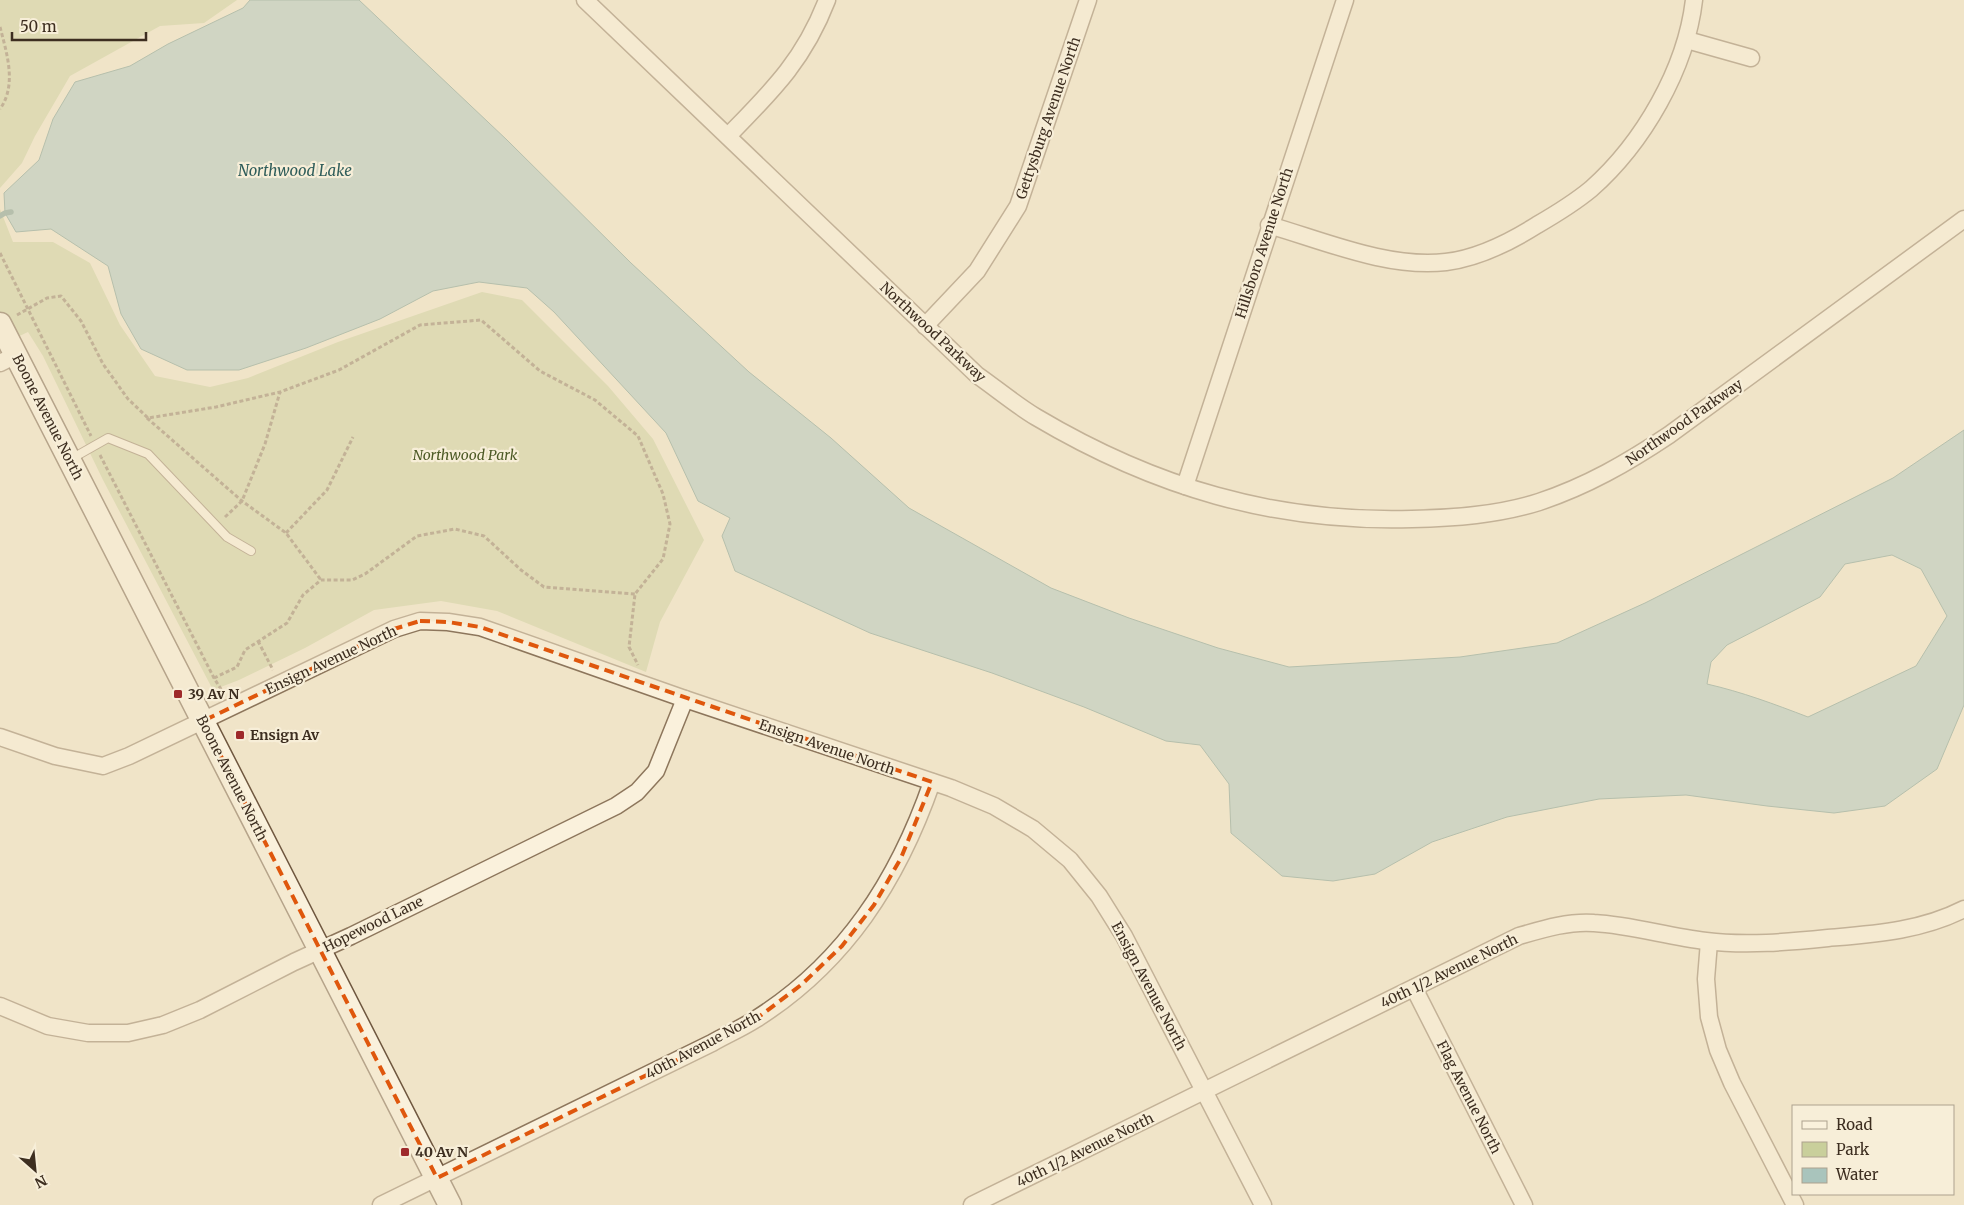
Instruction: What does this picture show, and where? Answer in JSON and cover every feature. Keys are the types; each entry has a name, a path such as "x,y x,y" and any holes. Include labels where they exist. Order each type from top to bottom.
{"street":[{"name":"Northwood Parkway","path":"585,0 925,326 978,375 1034,416 1097,450 1162,478 1229,500 1291,513 1369,520 1440,518 1490,513 1537,503 1584,485 1645,452 1964,219"},
{"path":"728,136 777,85 800,56 818,24 827,0"},
{"name":"Gettysburg Avenue North","path":"925,326 977,271 1018,206 1088,0"},
{"name":"Hillsboro Avenue North","path":"1185,486 1345,0"},
{"path":"1270,225 1386,260 1421,263 1447,262 1476,255 1503,245 1572,204 1608,173 1639,135 1665,94 1687,40 1694,0"},
{"path":"1687,40 1751,58"},
{"name":"Boone Avenue North","path":"0,324 8,359 69,460 450,1205"},
{"name":"Ensign Avenue North","path":"0,737 56,756 102,766 129,756 204,721 394,629 420,621 448,622 480,627 685,699 932,782 994,806 1033,829 1070,860 1099,896 1124,936 1262,1205"},
{"name":"Hopewood Lane","path":"0,1006 48,1026 88,1032 128,1033 164,1025 200,1010 616,806 637,792 656,771 685,699"},
{"name":"40th Avenue North","path":"382,1205 712,1043 756,1019 801,985 842,946 874,905 901,858 932,782"},
{"name":"40th 1/2 Avenue North","path":"972,1205 1000,1199 1204,1092 1520,936 1556,926 1592,922 1631,927 1685,939 1709,942 1798,941 1915,928 1964,909"},
{"path":"1709,942 1706,979 1709,1017 1718,1050 1732,1083 1795,1205"},
{"name":"Flag Avenue North","path":"1414,988 1524,1205"}],"lane":[{"path":"69,460 108,438 148,454 216,526 227,536 251,551"}],"path":[{"path":"0,27 11,82 6,100 0,109"},
{"path":"0,253 214,678 232,706"},
{"path":"28,308 47,298 61,296 81,321 108,371 128,399 242,501 286,533 321,580"},
{"path":"148,418 216,407 280,392 339,370 420,326 481,320 540,371 595,400 638,436 663,494 670,524 663,559 635,594 630,647 639,664 632,680"},
{"path":"216,526 242,501 264,444 280,392"},
{"path":"286,533 327,490 353,437"},
{"path":"214,678 236,667 245,650 287,623 304,595 321,580 352,580 365,574 417,536 455,529 484,536 544,588 635,594"},
{"path":"258,641 280,684"}],"highlighted area":[{"path":"420,621 448,622 480,627 932,782 901,858 874,905 842,946 801,985 756,1019 712,1043 437,1178 203,721 394,629"}],"green space":[{"path":"0,0 237,0 204,23 160,26 70,76 35,136 22,163 0,188"},
{"name":"Northwood Park","path":"0,209 13,242 53,242 90,263 120,325 155,376 210,387 248,378 338,342 482,292 522,300 608,386 653,439 704,540 660,622 646,672 497,611 441,601 374,610 305,648 239,680 213,690 103,480 43,356 28,332 0,345"}],"water":[{"name":"Northwood Lake","path":"250,0 359,0 507,140 631,263 749,372 831,438 909,508 1051,588 1129,618 1218,648 1289,667 1460,657 1557,643 1645,603 1893,478 1964,430 1964,705 1937,769 1885,806 1834,813 1686,795 1599,799 1507,817 1432,842 1375,874 1333,881 1282,876 1231,833 1229,784 1200,745 1166,741 1084,707 992,673 870,633 735,571 722,536 730,518 698,501 666,433 554,312 527,288 479,282 433,291 380,319 306,348 239,370 187,370 141,349 121,314 108,266 51,229 16,232 5,213 4,193 39,160 53,119 75,82 130,66 168,44 243,8","holes":["1892,555 1921,569 1947,616 1916,666 1808,717 1770,703 1707,684 1711,662 1727,645 1820,597 1845,564"]}],"waterway":[{"path":"0,216 11,212"}],"place":[{"name":"39 Av N","path":"178,694"},
{"name":"Ensign Av","path":"240,735"},
{"name":"40 Av N","path":"405,1152"}]}
